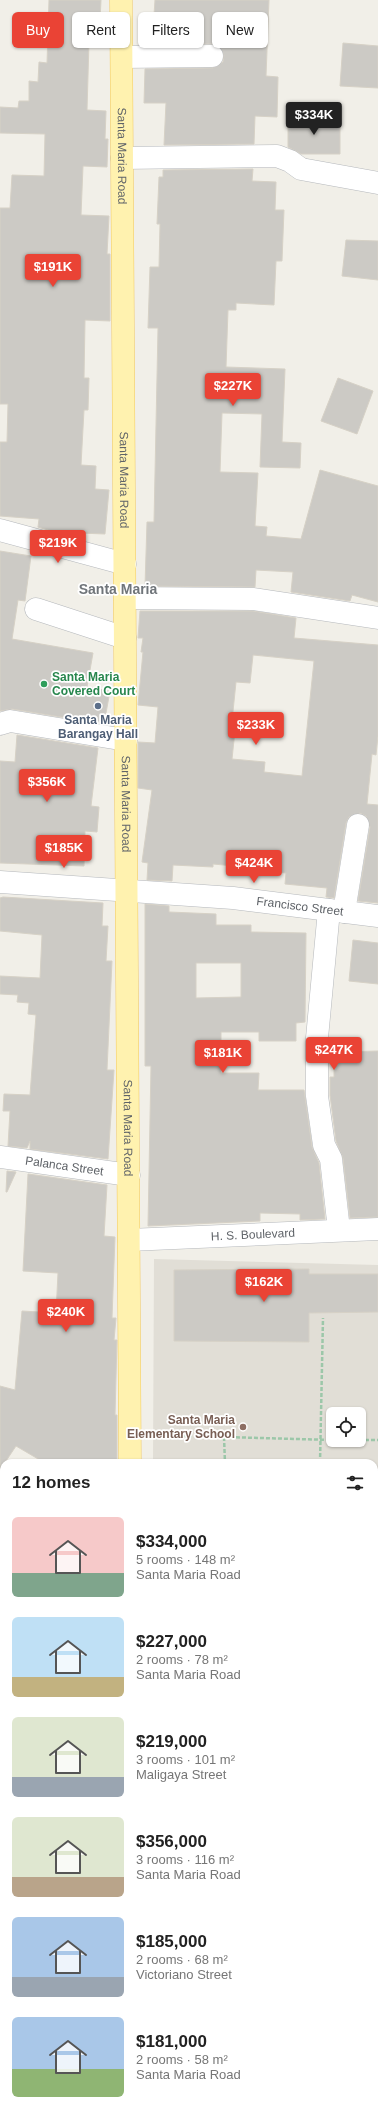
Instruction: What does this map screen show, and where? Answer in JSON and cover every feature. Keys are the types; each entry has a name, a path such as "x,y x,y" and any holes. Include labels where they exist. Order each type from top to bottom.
{"main road":[{"name":"Santa Maria Road","path":"121,0 130,1459"}],"street":[{"path":"122,57 212,56"},
{"path":"122,158 277,156 290,160 301,169 378,182"},
{"path":"0,530 125,564"},
{"path":"125,598 254,599 378,618"},
{"path":"36,609 125,638"},
{"path":"0,724 10,721 126,740"},
{"path":"339,1230 331,1160 324,1145 317,1096 316,1038 337,911 358,825"},
{"name":"Francisco Street","path":"0,882 233,898 378,916"},
{"name":"Palanca Street","path":"0,1157 128,1175"},
{"name":"H. S. Boulevard","path":"129,1240 378,1229"}],"path":[{"path":"320,1459 323,1318"},
{"path":"130,1435 326,1439"},
{"path":"224,1437 225,1459"},
{"path":"366,1440 378,1440"}],"shaded area":[{"name":"Santa Maria Elementary School","path":"154,1259 378,1265 378,1459 153,1459"}],"building":[{"path":"49,0 101,0 100,12 72,12 72,48 89,48 87,110 106,111 105,139 108,139 107,167 83,166 81,215 109,216 107,254 110,254 110,321 85,320 84,378 89,378 88,410 84,410 81,465 96,466 95,489 109,490 105,534 55,532 38,527 39,519 0,516 0,442 7,442 8,404 0,404 0,208 10,208 12,175 44,176 45,134 0,133 0,107 18,108 19,101 29,101 29,81 38,82 39,62 47,63 47,48 64,48 64,12 49,12"},
{"path":"155,0 269,0 268,25 268,12 212,12 212,44 204,44 204,12 154,12"},
{"path":"343,43 378,46 378,88 340,86"},
{"path":"220,48 267,48 266,76 278,77 277,117 255,116 254,144 164,145 166,103 144,103 145,69 213,68 223,62 224,55"},
{"path":"288,118 340,119 340,154 301,154 288,147"},
{"path":"253,169 252,181 276,182 275,210 284,210 282,261 276,261 274,305 236,303 236,310 228,310 226,367 285,369 282,442 301,443 300,468 260,467 262,414 222,413 220,472 258,473 255,526 267,527 266,536 301,539 320,470 378,486 378,602 352,595 350,601 291,592 293,572 256,570 255,587 145,586 147,522 154,522 158,328 148,328 150,267 159,267 160,224 157,224 159,177 163,177 163,170"},
{"path":"346,240 378,241 378,280 342,276"},
{"path":"338,378 373,391 357,434 321,421"},
{"name":"Santa Maria Covered Court","path":"0,551 31,556 25,601 18,600 12,639 93,653 87,687 110,691 104,724 12,709 0,711"},
{"path":"140,611 253,611 296,618 294,638 378,645 378,736 376,755 372,754 367,804 378,805 378,903 358,901 370,827 366,816 360,813 349,817 346,823 334,898 326,897 327,888 285,884 286,873 265,871 266,869 213,864 213,867 173,865 172,881 147,880 148,863 142,862 152,790 138,788 138,742 155,743 158,707 138,705 143,638 138,638","holes":["253,655 314,661 302,776 264,772 265,762 232,759 236,721 232,721 236,682 250,683"]},
{"path":"17,735 98,748 91,806 99,807 97,832 85,831 84,866 0,863 0,761 15,762"},
{"path":"0,898 103,903 102,926 108,926 106,961 112,961 107,1070 114,1070 108,1159 30,1149 30,1141 27,1148 8,1146 10,1111 3,1111 4,1094 30,1095 36,1015 28,1014 29,1003 17,1002 18,995 0,994 0,976 40,978 42,935 0,931"},
{"path":"145,904 169,906 169,912 216,914 216,925 251,925 251,932 306,933 305,1022 296,1023 296,1041 259,1041 259,1032 221,1032 221,1073 259,1073 258,1090 304,1090 312,1147 319,1163 325,1219 300,1220 300,1214 260,1213 260,1221 148,1226 151,1066 145,1066","holes":["196,963 241,963 241,997 196,998"]},
{"path":"353,940 378,943 378,984 349,981"},
{"path":"378,1051 378,1217 350,1218 343,1158 336,1141 330,1095 330,1077 334,1077 334,1065 338,1065 338,1052"},
{"path":"7,1171 16,1172 6,1192"},
{"path":"28,1174 107,1185 104,1236 115,1237 112,1318 116,1318 114,1340 117,1340 115,1415 117,1415 117,1459 38,1459 16,1446 7,1459 0,1459 0,1386 15,1390 22,1311 56,1313 58,1273 23,1271"},
{"path":"309,1269 309,1274 378,1274 378,1312 309,1313 309,1342 174,1341 174,1270"}],"place":[{"name":"Santa Maria Covered Court","path":"44,684"},
{"name":"Santa Maria Barangay Hall","path":"98,706"},
{"name":"Santa Maria Elementary School","path":"243,1427"}],"district":[{"name":"Santa Maria","path":"118,589"}]}
